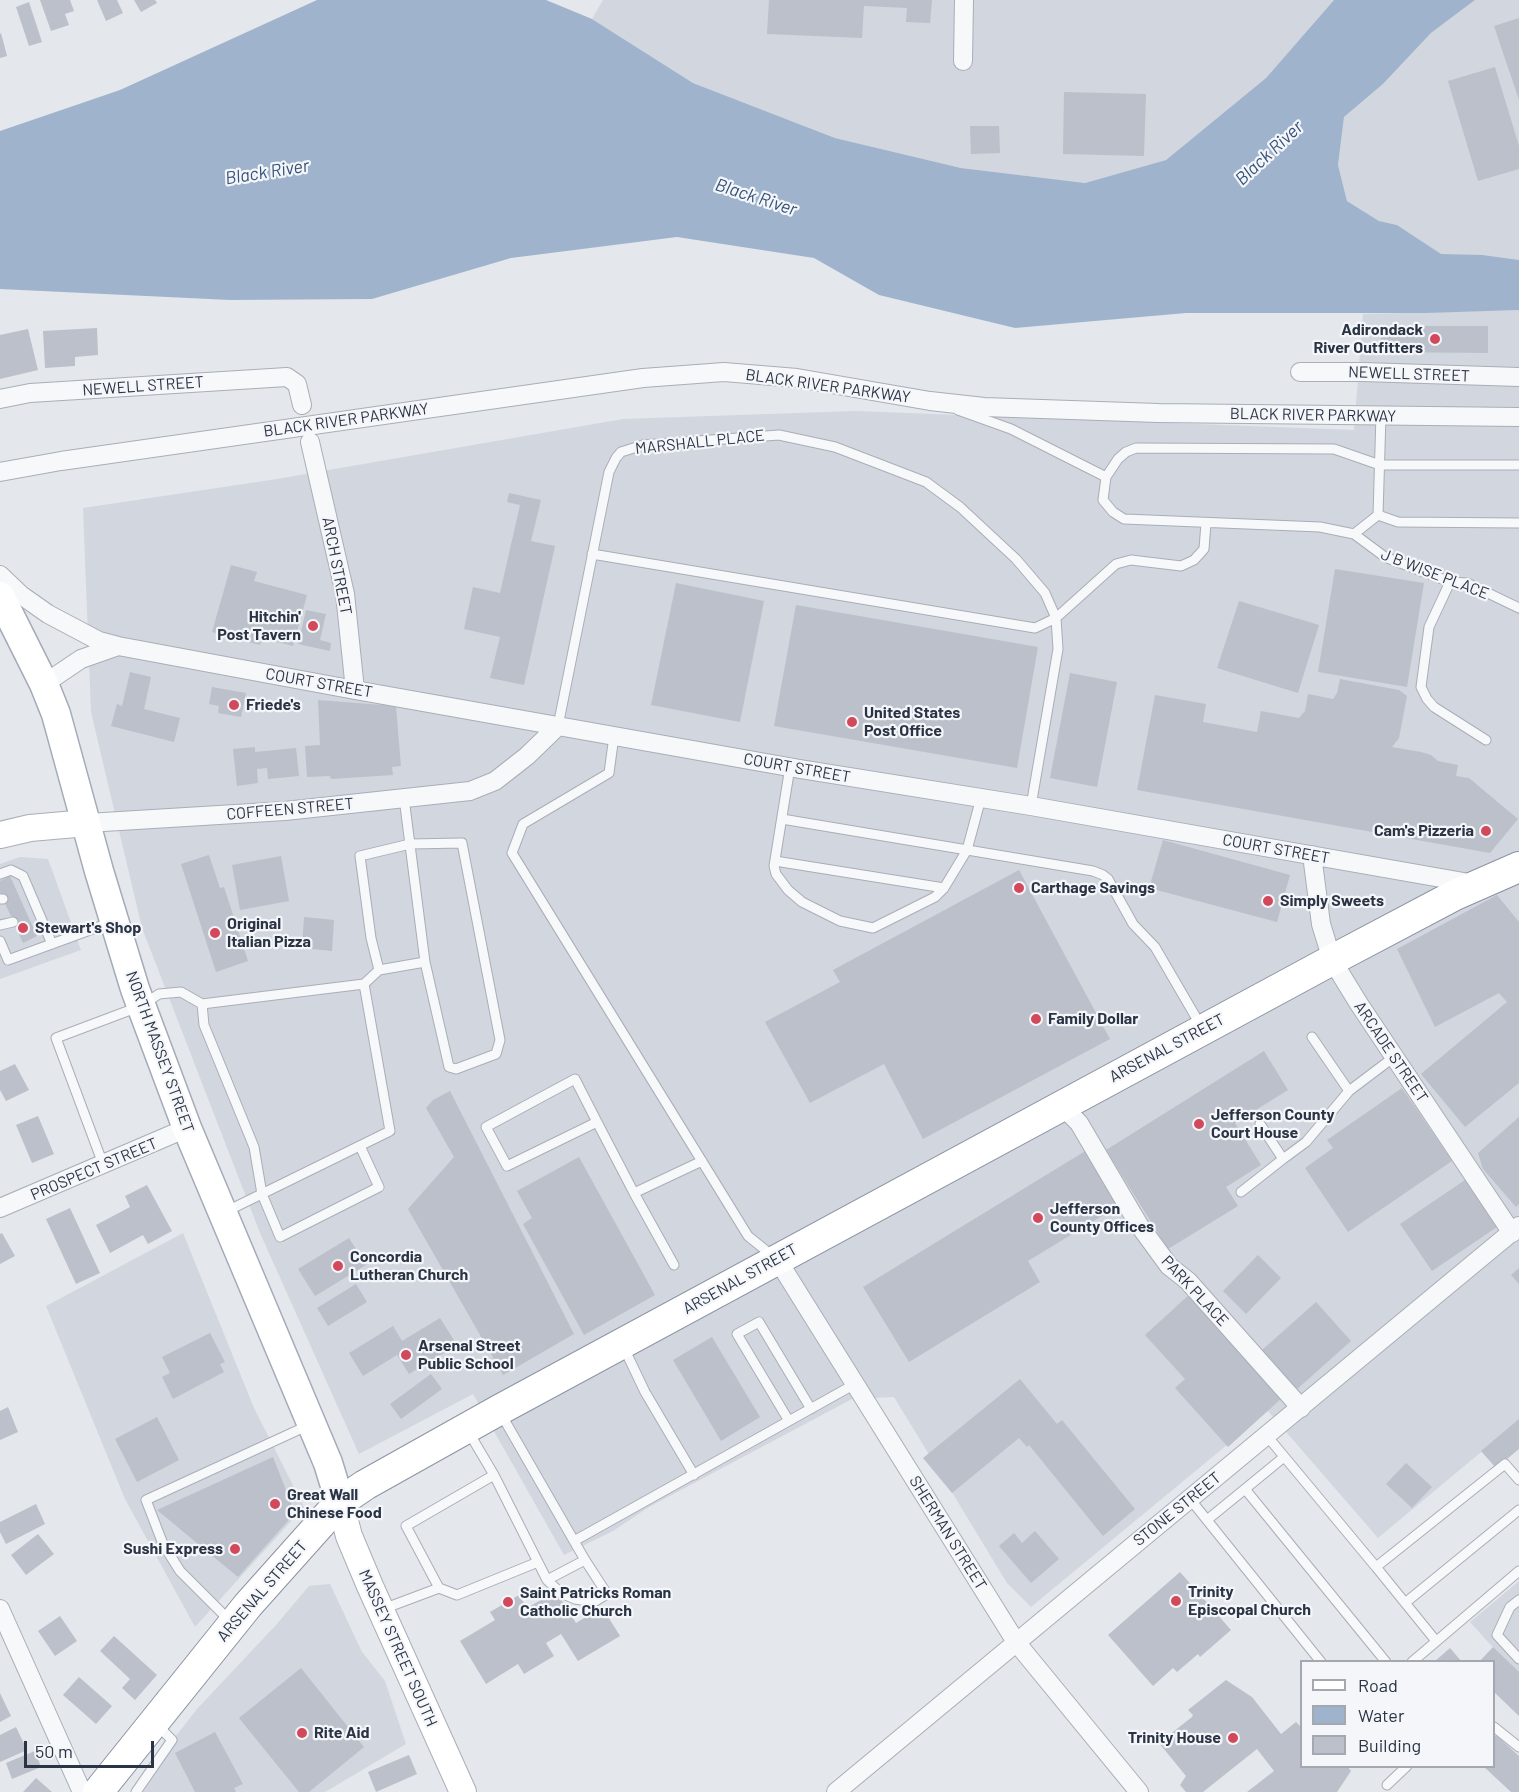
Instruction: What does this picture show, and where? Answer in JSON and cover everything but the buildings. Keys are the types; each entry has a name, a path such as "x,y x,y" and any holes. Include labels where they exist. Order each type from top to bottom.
{"highway":[{"name":"ARSENAL STREET","path":"100,1787 232,1623 340,1502 373,1480 1203,1029 1477,885 1519,867"},
{"path":"1477,885 1519,881"}],"main road":[{"name":"NORTH MASSEY STREET","path":"0,596 44,684 56,714 114,921 141,1006 187,1128 328,1463 340,1502"},
{"name":"COFFEEN STREET","path":"0,835 30,828 87,823"},
{"name":"MASSEY STREET SOUTH","path":"340,1502 349,1536 463,1792"}],"street":[{"path":"963,61 964,0"},
{"name":"BLACK RIVER PARKWAY","path":"0,472 643,378 724,372 797,378 930,401 984,407 1135,413 1519,417"},
{"name":"NEWELL STREET","path":"1300,372 1519,377"},
{"name":"NEWELL STREET","path":"0,399 30,393 287,377 297,384 302,405"},
{"name":"ARCH STREET","path":"310,442 345,594 355,690"},
{"name":"COURT STREET","path":"0,575 21,595 48,615 99,640 118,646 790,767 1031,806 1477,885"},
{"name":"COURT STREET","path":"44,684 81,659 118,646"},
{"name":"COFFEEN STREET","path":"87,823 285,811 470,790 495,781 527,756 558,726"},
{"name":"ARCADE STREET","path":"1312,855 1321,924 1332,960 1394,1057 1515,1229"},
{"name":"PARK PLACE","path":"1061,1105 1079,1123 1139,1225 1169,1266 1188,1281 1301,1408"},
{"name":"PROSPECT STREET","path":"0,1208 187,1128"},
{"name":"STONE STREET","path":"836,1792 1515,1229"},
{"name":"SHERMAN STREET","path":"777,1259 1016,1642 1139,1792"},
{"path":"0,1609 100,1787"}],"lane":[{"path":"930,401 1011,429 1106,477"},
{"path":"1381,415 1380,465 1378,515 1354,534 1320,527 1124,519 1113,512 1103,500 1106,477 1118,459 1126,452 1136,448 1334,449 1380,465 1519,465"},
{"name":"MARSHALL PLACE","path":"558,726 609,472 621,452 643,445 779,435 835,447 926,482 960,507 1016,559 1045,594 1056,618 1058,648 1031,806"},
{"path":"1378,515 1398,522 1519,523"},
{"path":"592,554 1035,628 1056,618 1116,564 1131,560 1181,566 1194,560 1204,549 1206,523"},
{"name":"J B WISE PLACE","path":"1354,534 1385,557 1450,582 1467,583 1519,608"},
{"path":"1450,582 1430,627 1421,687 1434,707 1486,740"},
{"path":"614,736 609,773 523,824 512,853 748,1236 777,1259"},
{"path":"790,767 775,861 776,874 780,881 802,902 840,921 873,928 935,897 944,888 967,850 981,798"},
{"path":"379,970 371,938 360,856 410,844 462,843 500,1040 496,1054 456,1069 449,1067 425,963 410,844 404,798"},
{"path":"782,819 1093,871 1103,875 1108,879 1133,924 1155,947 1203,1029"},
{"path":"775,861 944,888"},
{"path":"0,874 11,870 23,876 52,944"},
{"path":"18,895 30,892"},
{"path":"29,918 40,916"},
{"path":"0,941 8,960 114,921"},
{"path":"0,925 13,922"},
{"path":"103,1164 56,1038 141,1006 159,994 181,992 202,1004 364,984 379,970 425,963"},
{"path":"222,1213 390,1131 364,984"},
{"path":"202,1004 204,1024 254,1147 262,1194 280,1237 379,1187 360,1146"},
{"path":"1312,1037 1349,1091"},
{"path":"1241,1192 1306,1142 1349,1091 1394,1057"},
{"path":"597,1122 507,1166 486,1127 575,1079 674,1266"},
{"path":"1260,1124 1283,1159"},
{"path":"634,1193 702,1161"},
{"path":"789,1421 736,1334 759,1322 811,1409"},
{"path":"622,1344 645,1392 694,1475"},
{"path":"574,1541 855,1384"},
{"path":"467,1429 494,1475 547,1580 561,1593 575,1599 594,1602 608,1594 550,1502 499,1410"},
{"path":"232,1623 180,1572 163,1544 146,1500 311,1424"},
{"path":"1266,1436 1436,1641"},
{"path":"1207,1520 1284,1457"},
{"path":"1376,1567 1505,1464 1519,1480"},
{"path":"439,1588 406,1526 494,1475"},
{"path":"1245,1489 1384,1660"},
{"path":"1190,1499 1320,1660"},
{"path":"1405,1603 1519,1510"},
{"path":"547,1580 585,1560"},
{"path":"381,1610 439,1588 458,1595 538,1562"},
{"path":"1414,1660 1519,1571"},
{"path":"1519,1600 1510,1607 1497,1635 1519,1659"},
{"path":"136,1792 172,1740 154,1721"},
{"path":"1495,1728 1519,1747"},
{"path":"1387,1785 1406,1768"}],"shaded area":[{"path":"603,0 1334,0 1266,78 1166,160 1085,183 961,168 835,138 693,83 592,19"},
{"path":"1475,0 1519,0 1519,260 1483,255 1441,255 1397,225 1379,221 1347,201 1338,165 1344,117 1383,84 1431,33"},
{"path":"1519,310 1519,1426 1516,1423 1378,1538 1268,1411 1031,1607 1007,1583 894,1397 852,1399 649,1507 613,1531 564,1555 473,1394 359,1454 260,1233 142,928 91,712 83,508 277,479 623,419 855,411 1354,430 1363,314"},
{"path":"20,857 48,859 81,950 0,979 0,864"},
{"path":"183,1233 254,1408 304,1507 195,1627 125,1499 46,1306"},
{"path":"1519,1581 1519,1676 1470,1622"},
{"path":"330,1584 362,1652 385,1681 406,1744 325,1792 132,1792 197,1709 276,1625 309,1586"}],"water":[{"name":"Black River","path":"317,0 546,0 592,19 693,83 835,138 961,168 1085,183 1166,160 1266,78 1334,0 1475,0 1431,33 1383,84 1344,117 1338,165 1347,201 1379,221 1397,225 1441,254 1483,255 1519,260 1519,310 1426,313 1186,313 1015,328 879,295 814,258 677,237 511,258 372,299 230,300 0,289 0,131 120,90"}],"place":[{"name":"Adirondack River Outfitters","path":"1435,339"},
{"name":"Hitchin' Post Tavern","path":"313,626"},
{"name":"Friede's","path":"234,705"},
{"name":"United States Post Office","path":"852,722"},
{"name":"Cam's Pizzeria","path":"1486,831"},
{"name":"Carthage Savings","path":"1019,888"},
{"name":"Simply Sweets","path":"1268,901"},
{"name":"Stewart's Shop","path":"23,928"},
{"name":"Original Italian Pizza","path":"215,933"},
{"name":"Family Dollar","path":"1036,1019"},
{"name":"Jefferson County Court House","path":"1199,1124"},
{"name":"Jefferson County Offices","path":"1038,1218"},
{"name":"Concordia Lutheran Church","path":"338,1266"},
{"name":"Arsenal Street Public School","path":"406,1355"},
{"name":"Great Wall Chinese Food","path":"275,1504"},
{"name":"Sushi Express","path":"235,1549"},
{"name":"Trinity Episcopal Church","path":"1176,1601"},
{"name":"Saint Patricks Roman Catholic Church","path":"508,1602"},
{"name":"Rite Aid","path":"302,1733"},
{"name":"Trinity House","path":"1233,1738"}]}
